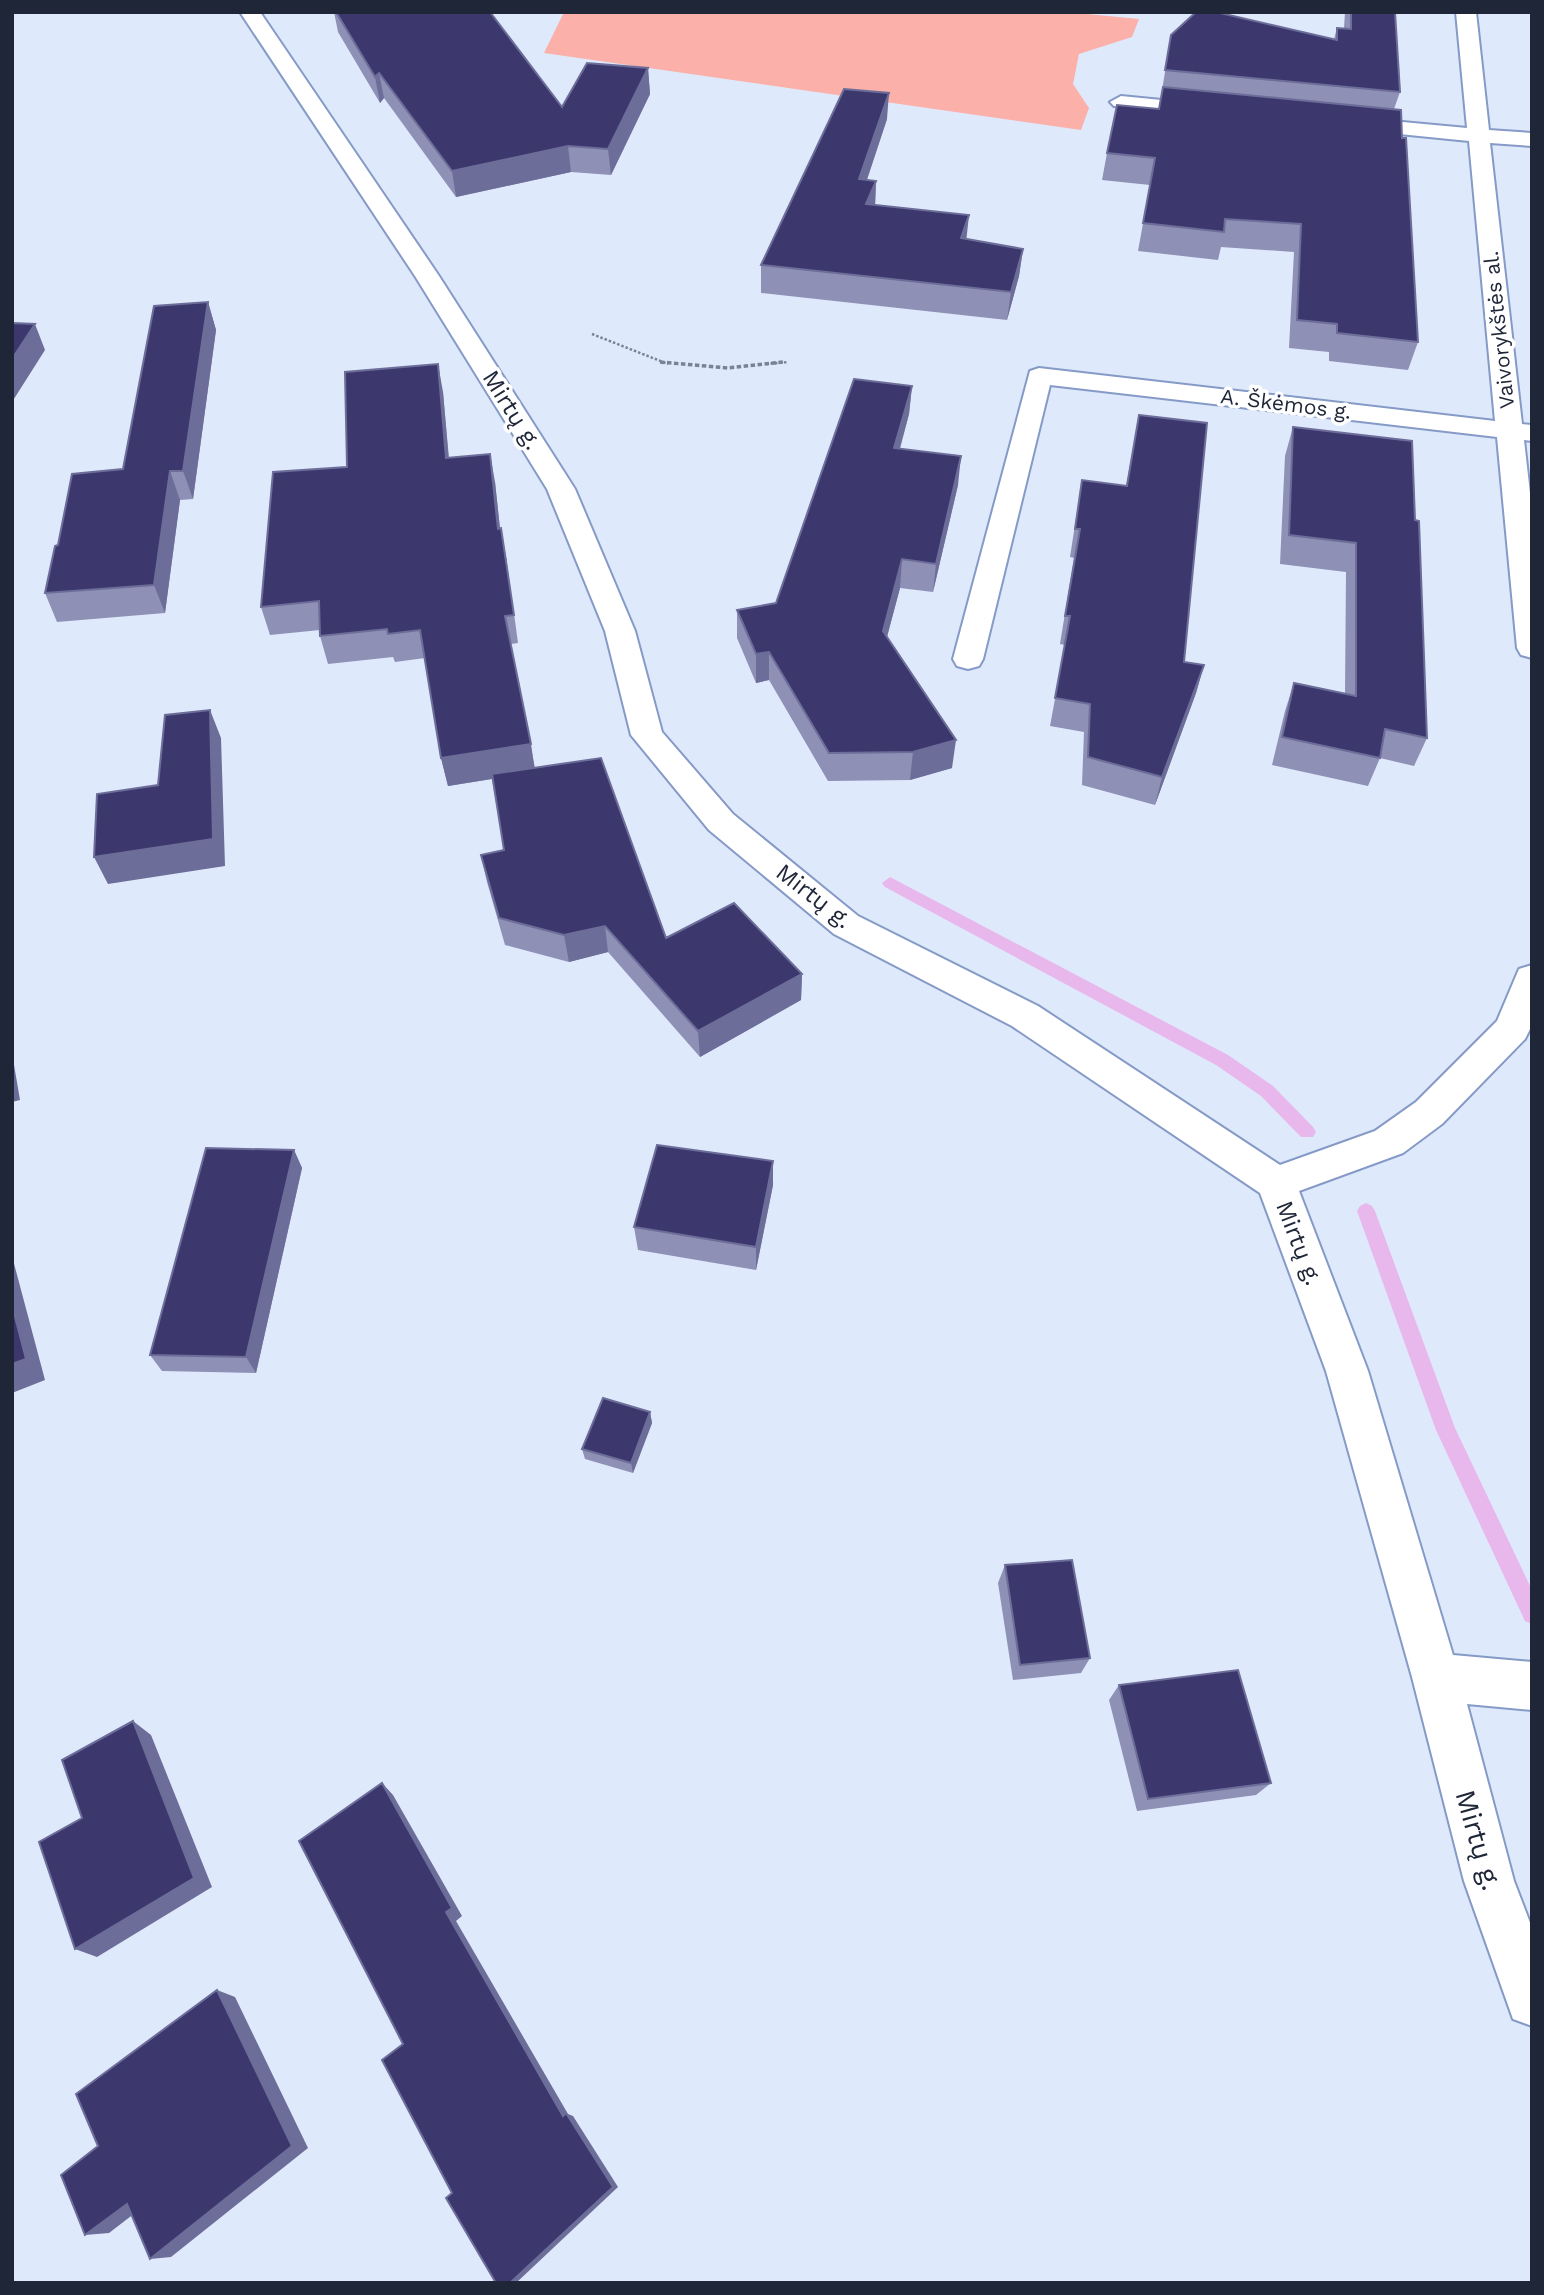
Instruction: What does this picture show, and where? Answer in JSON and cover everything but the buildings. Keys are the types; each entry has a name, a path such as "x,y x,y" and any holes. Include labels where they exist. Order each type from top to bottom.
{"street":[{"name":"Mirtų g.","path":"250,12 428,276 561,489 620,631 647,735 721,822 846,925 1025,1016 1276,1183 1348,1371 1436,1677 1489,1881 1532,2000"},
{"name":"Vaivorykštės al.","path":"1466,12 1520,432 1532,648"},
{"path":"1121,102 1240,113"},
{"path":"1333,122 1532,140"},
{"name":"A. Škėmos g.","path":"968,659 1039,376 1520,432"},
{"path":"1276,1183 1390,1142 1429,1113 1512,1029 1532,979"},
{"path":"1436,1677 1532,1686"}],"path":[{"path":"592,334 664,364 728,368 788,362"}],"shaded area":[{"path":"564,12 1067,12 1139,19 1132,37 1079,54 1073,84 1089,108 1081,130 544,53"}],"waterway":[{"path":"890,883 1222,1060 1267,1091 1307,1132"},
{"path":"1366,1211 1446,1430 1532,1614"}]}
